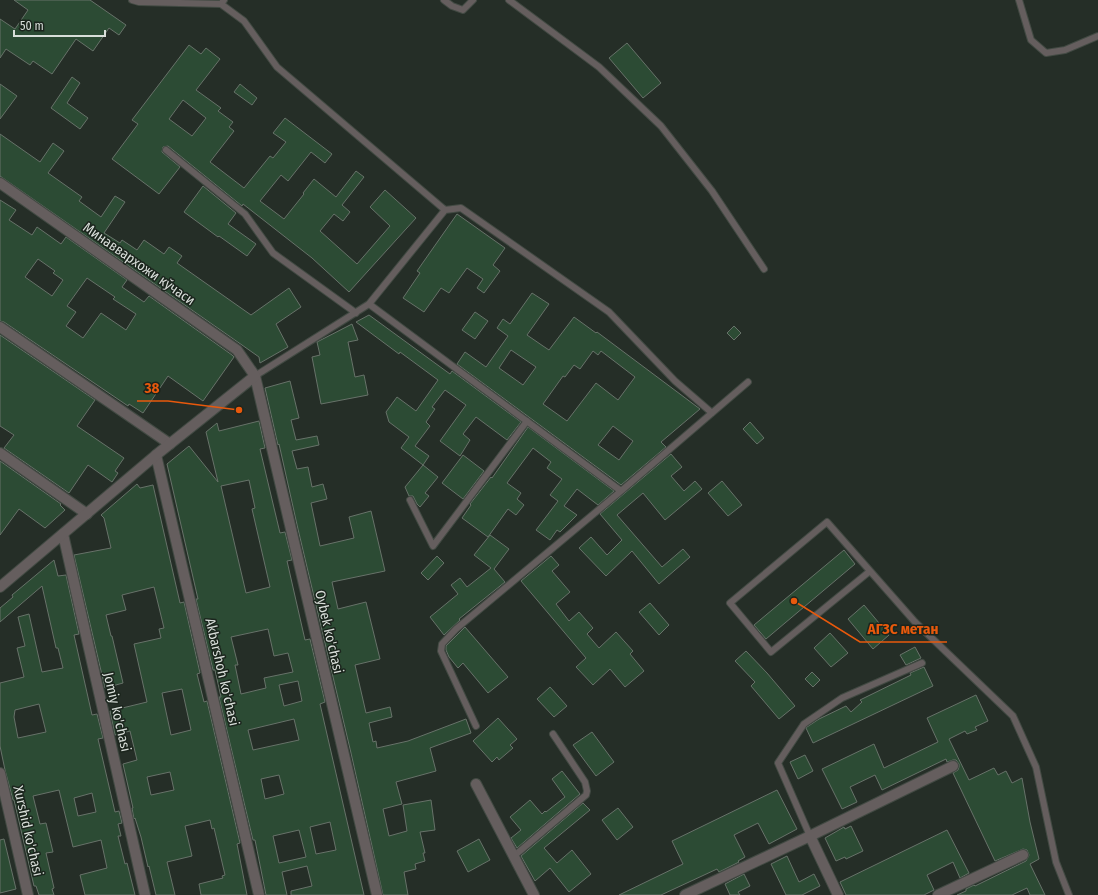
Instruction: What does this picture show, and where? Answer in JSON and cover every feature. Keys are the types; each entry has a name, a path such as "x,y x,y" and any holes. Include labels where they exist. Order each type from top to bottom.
{"street":[{"name":"Минаввархожи кўчаси","path":"0,183 237,350 254,376"},
{"path":"0,327 170,444"},
{"path":"0,587 156,455 254,376"},
{"name":"Oybek ko'chasi","path":"254,376 377,895"},
{"path":"0,453 87,514"},
{"name":"Akbarshoh ko'chasi","path":"156,455 259,895"},
{"name":"Jomiy ko'chasi","path":"63,534 145,895"},
{"path":"685,895 953,766"},
{"name":"Xurshid ko'chasi","path":"0,773 28,895"},
{"path":"476,784 534,895"},
{"path":"810,836 838,895"},
{"path":"938,895 1023,855"}],"lane":[{"path":"132,0 139,2 222,2 244,21 277,68 445,210"},
{"path":"444,0 452,6 463,10 473,0"},
{"path":"508,0 599,67 661,126 712,191 764,268"},
{"path":"1020,0 1031,40 1046,54 1065,50 1098,36"},
{"path":"166,150 245,214 273,253 356,313"},
{"path":"254,376 356,313 368,304 445,210 461,208 609,312 675,381 712,413"},
{"path":"368,304 621,491"},
{"path":"476,726 441,651 442,644 456,628 621,491 748,382"},
{"path":"410,500 433,546 527,421"},
{"path":"870,571 771,652 730,603 827,522 915,622 1013,716 1036,767 1056,862 1069,895"},
{"path":"810,836 778,763 786,750 804,724 842,698 922,663"},
{"path":"514,856 586,795 587,791 585,782 554,734"}],"building":[{"path":"14,0 90,0 126,25 119,35 109,28 93,51 76,39 52,74 33,61 30,65 6,49 0,58 0,19 15,29 28,10"},
{"path":"627,43 661,83 643,98 609,58"},
{"path":"189,45 201,54 206,48 220,59 196,90 221,108 218,111 233,122 229,127 234,131 210,162 244,188 270,156 273,158 286,142 273,133 285,118 332,154 325,163 311,152 288,181 281,175 260,201 284,219 314,179 336,197 356,171 364,177 342,205 350,212 343,221 334,214 320,231 357,264 390,226 370,207 385,190 416,218 349,292 312,258 243,204 242,206 168,146 163,147 162,152 180,167 159,194 112,159 138,124 132,120","holes":["183,100 206,118 192,136 169,119"]},
{"path":"72,77 80,83 67,103 88,118 80,129 51,108"},
{"path":"0,84 17,96 0,119"},
{"path":"240,84 257,98 252,105 234,92"},
{"path":"0,134 40,162 53,143 64,151 48,173 82,197 79,201 101,217 115,196 125,202 104,233 120,243 122,240 137,250 144,240 164,254 169,247 182,256 177,263 251,315 289,288 301,307 276,324 288,347 260,363 259,357 0,176"},
{"path":"203,186 236,213 228,224 256,244 247,256 184,212"},
{"path":"0,200 16,210 9,220 32,235 37,227 61,244 66,237 127,280 122,287 144,302 149,296 234,357 203,401 168,376 143,413 129,404 128,406 4,322 0,321","holes":["38,259 55,271 53,273 63,280 52,296 25,277","87,278 115,297 113,299 136,314 126,330 101,313 83,338 66,326 76,312 67,306"]},
{"path":"457,214 505,248 493,265 500,271 484,293 477,288 483,279 467,268 449,293 441,288 424,312 403,298 420,273 417,271"},
{"path":"532,293 549,304 527,335 549,350 574,317 596,333 597,332 700,409 661,442 666,447 621,485 457,364 465,352 486,367 508,336 497,328 503,319 510,324","holes":["511,350 536,367 523,385 499,368","593,351 598,355 601,351 635,377 618,400 596,383 567,421 543,404 563,376 565,377 574,365 580,369","613,426 633,441 619,460 598,445"]},
{"path":"475,312 488,321 475,339 462,330"},
{"path":"369,315 450,374 452,371 521,422 507,440 476,417 463,434 470,440 460,456 440,441 466,405 445,390 432,407 435,409 426,422 430,426 415,446 429,456 423,465 401,448 409,437 389,422 386,412 397,397 416,411 438,380 400,352 399,354 356,322"},
{"path":"352,324 358,340 348,342 355,377 364,375 368,395 321,404 312,357 320,355 317,342"},
{"path":"734,326 741,333 734,340 727,333"},
{"path":"0,335 95,400 77,426 124,458 115,471 118,473 112,482 88,465 69,493 4,448 14,435 0,426"},
{"path":"290,381 299,418 291,420 296,440 317,436 319,445 292,451 297,469 308,467 312,487 323,484 327,499 311,503 320,546 354,538 349,517 371,511 385,571 332,582 338,609 366,602 380,659 355,665 366,713 390,707 392,717 369,723 373,742 376,741 377,748 408,741 466,719 471,733 430,748 436,771 396,782 402,804 383,809 389,836 407,831 403,805 431,800 435,830 420,832 425,853 423,853 425,861 415,864 416,869 404,872 408,895 383,895 279,444 278,445 265,388"},
{"path":"259,421 265,448 260,449 280,533 285,532 292,560 287,561 305,640 310,639 325,702 320,704 364,895 291,895 291,891 312,886 307,866 282,872 287,895 266,895 255,840 253,840 219,697 221,697 215,670 213,670 196,599 198,599 167,464 189,446 218,482 206,432 217,423 219,431","holes":["249,480 255,508 252,509 270,587 246,593 221,486","268,629 274,656 288,653 293,672 264,678 266,688 241,694 235,665 238,665 231,637","298,681 302,701 284,706 279,685","294,719 299,740 253,750 248,730","279,775 284,794 265,799 261,779","330,822 336,850 316,854 310,827","299,830 306,857 279,863 273,836"]},
{"path":"750,422 764,438 757,444 743,429"},
{"path":"528,427 614,491 598,505 577,489 564,506 577,515 560,532 557,530 550,540 536,530 558,501 550,495 562,479 547,468 551,462 533,448 507,483 521,493 517,499 524,505 516,515 508,509 488,537 462,518 471,505 470,504 491,477 492,478"},
{"path":"671,454 682,467 671,476 684,491 695,481 702,489 665,520 643,493 617,515 662,567 683,549 690,557 659,584 632,551 606,576 579,548 591,537 607,555 622,540 600,514"},
{"path":"463,455 484,471 463,499 442,483"},
{"path":"0,461 61,504 60,505 65,510 45,528 19,509 0,535"},
{"path":"423,465 438,477 425,493 429,496 420,507 413,496 409,496 405,487"},
{"path":"722,481 742,505 728,516 708,493"},
{"path":"137,484 140,488 153,485 180,603 184,602 200,673 197,674 204,702 207,701 240,843 237,844 247,895 201,895 199,884 223,878 222,876 225,875 214,828 212,829 210,820 185,826 192,856 167,862 175,895 156,895 141,837 135,818 134,819 123,764 137,760 130,731 115,735 110,711 147,702 134,644 161,638 159,629 164,628 154,587 122,595 126,610 106,615 123,683 105,688 74,555 111,548 104,518 101,515","holes":["182,689 191,730 171,735 162,693","170,772 174,790 151,795 147,777"]},
{"path":"490,535 509,549 494,569 505,582 459,619 460,620 444,635 430,617 458,594 451,585 460,578 467,587 491,568 474,555"},
{"path":"844,550 855,564 766,639 754,625"},
{"path":"437,556 444,563 428,580 421,573"},
{"path":"551,556 559,565 552,571 570,592 556,604 569,621 579,612 593,628 587,634 599,648 616,632 633,651 630,654 644,671 625,687 610,669 593,685 576,667 586,658 521,581"},
{"path":"54,560 58,576 66,575 79,634 74,635 92,715 97,714 103,738 98,739 115,812 119,811 122,823 118,824 121,836 118,836 135,895 85,895 80,875 107,868 101,840 73,847 59,790 33,796 40,824 46,823 53,852 46,853 54,888 52,889 54,895 39,895 36,886 34,886 0,746 0,683 24,677 17,648 25,646 18,617 29,614 42,672 63,668 58,648 56,648 42,586 0,622 0,608 13,597 12,595","holes":["39,704 46,732 18,738 14,717 15,710","92,793 96,812 78,816 74,798"]},
{"path":"650,603 669,625 659,635 639,612"},
{"path":"864,605 889,635 873,649 848,619"},
{"path":"465,627 508,677 488,693 463,663 458,668 449,657 446,650 446,646"},
{"path":"830,633 848,653 831,667 814,648"},
{"path":"915,647 921,658 906,665 900,655"},
{"path":"746,651 795,706 779,719 751,686 755,682 735,661"},
{"path":"924,667 933,686 813,743 806,728 807,727 819,719 846,706 851,712 862,702 860,700"},
{"path":"812,672 820,680 813,687 805,679"},
{"path":"550,687 567,706 554,717 537,699"},
{"path":"976,695 988,721 975,727 977,730 967,734 965,731 949,739 969,780 994,768 998,775 1006,771 1012,783 1022,778 1030,822 1039,859 1030,864 1045,895 1030,895 1027,888 1012,895 957,895 974,885 975,886 1026,861 1029,855 1027,850 1023,849 995,861 953,773 958,770 959,767 956,760 947,762 946,759 882,790 875,775 850,787 857,802 842,809 822,769 874,744 884,768 938,742 927,718"},
{"path":"498,718 517,739 510,745 513,748 499,760 497,757 492,762 473,741"},
{"path":"592,732 614,762 596,776 573,745"},
{"path":"805,755 813,771 798,779 790,762"},
{"path":"562,771 580,794 517,848 511,838 521,830 510,817 530,800 542,814 565,797 552,779"},
{"path":"777,790 797,829 769,844 758,823 734,835 745,857 738,861 739,862 719,872 717,869 661,895 619,895 683,864 672,841"},
{"path":"583,803 590,810 544,848 557,863 572,850 591,874 569,892 550,868 535,881 521,856"},
{"path":"618,808 633,827 617,840 602,820"},
{"path":"851,826 863,851 846,859 845,857 836,861 825,838 844,827 845,829"},
{"path":"947,830 969,873 960,878 953,862 927,875 934,890 924,895 846,895 840,882"},
{"path":"4,839 16,889 0,893 0,840"},
{"path":"479,839 490,860 468,872 457,851"},
{"path":"787,856 799,882 814,874 820,886 802,895 786,895 771,864"},
{"path":"744,874 750,886 738,892 740,895 730,895 725,884"}],"place":[{"name":"38","path":"239,410"},
{"name":"АГЗС метан","path":"794,601"}]}
